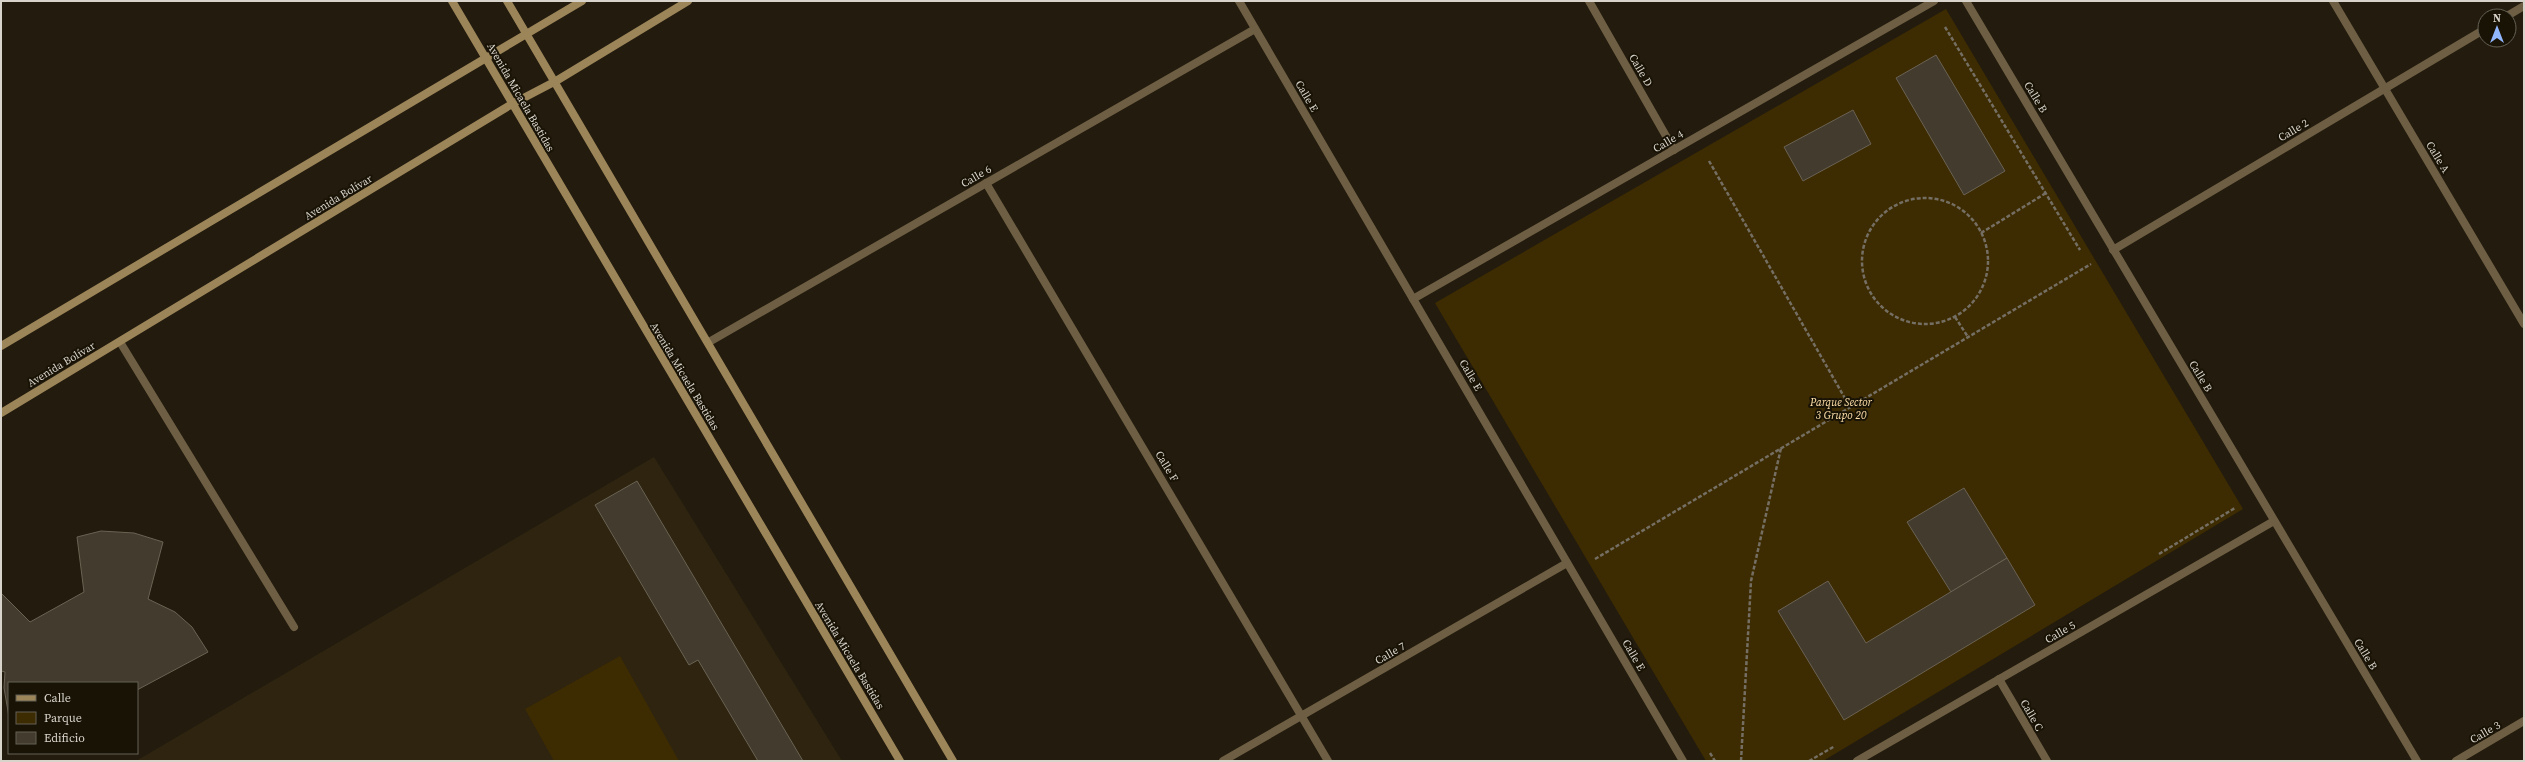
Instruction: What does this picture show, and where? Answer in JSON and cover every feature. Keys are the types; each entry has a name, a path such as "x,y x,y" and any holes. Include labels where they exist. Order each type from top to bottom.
{"street":[{"name":"Avenida Micaela Bastidas","path":"452,1 900,761"},
{"path":"507,1 556,81 953,761"},
{"path":"1,346 486,60 582,1"},
{"name":"Avenida Bolívar","path":"1,413 512,104 556,81 688,1"},
{"name":"Calle E","path":"1239,1 1683,761"},
{"name":"Calle D","path":"1589,1 1674,150"},
{"name":"Calle 4","path":"1413,299 1934,1"},
{"name":"Calle B","path":"1966,1 2417,761"},
{"name":"Calle A","path":"2333,1 2524,324"},
{"name":"Calle 6","path":"708,342 1255,29"},
{"name":"Calle 2","path":"2113,250 2477,34"},
{"name":"Calle F","path":"986,183 1328,761"},
{"path":"120,342 294,626"},
{"name":"Calle 5","path":"1857,761 2274,522"},
{"name":"Calle 7","path":"1223,761 1567,563"},
{"name":"Calle C","path":"1999,679 2046,761"},
{"name":"Calle 3","path":"2456,761 2524,722"}],"path":[{"path":"1943,24 2081,252"},
{"path":"1714,155 1708,159 1850,407"},
{"path":"1981,233 2046,193"},
{"path":"1914,199 1934,199 1953,205 1970,217 1981,233 1988,252 1988,272 1981,290 1969,306 1955,317 1932,324 1910,322 1890,314 1875,299 1865,280 1862,259 1866,238 1878,220 1894,206 1914,199"},
{"path":"1573,572 2113,250"},
{"path":"2085,258 2093,272"},
{"path":"1955,317 1968,337"},
{"path":"1741,761 1751,581 1782,448"},
{"path":"2155,556 2237,508 2232,501"},
{"path":"1809,761 1836,745"}],"shaded area":[{"path":"654,457 842,761 136,761"}],"green space":[{"name":"Parque Sector 3 Grupo 20","path":"1946,9 2243,509 1823,761 1706,761 1435,303"},
{"path":"620,656 679,761 554,761 525,709"}],"building":[{"path":"1936,55 2005,171 1964,195 1896,78"},
{"path":"1853,110 1871,144 1803,181 1784,147"},
{"path":"637,481 803,761 758,761 698,660 689,665 595,505"},
{"path":"1964,488 2007,558 1951,592 1907,522"},
{"path":"101,531 134,533 163,542 148,599 175,612 192,627 208,652 138,689 138,682 8,682 8,711 4,688 5,672 1,671 1,593 30,622 84,592 77,537"},
{"path":"2007,558 2035,605 1844,720 1778,611 1828,581 1866,643"}]}
